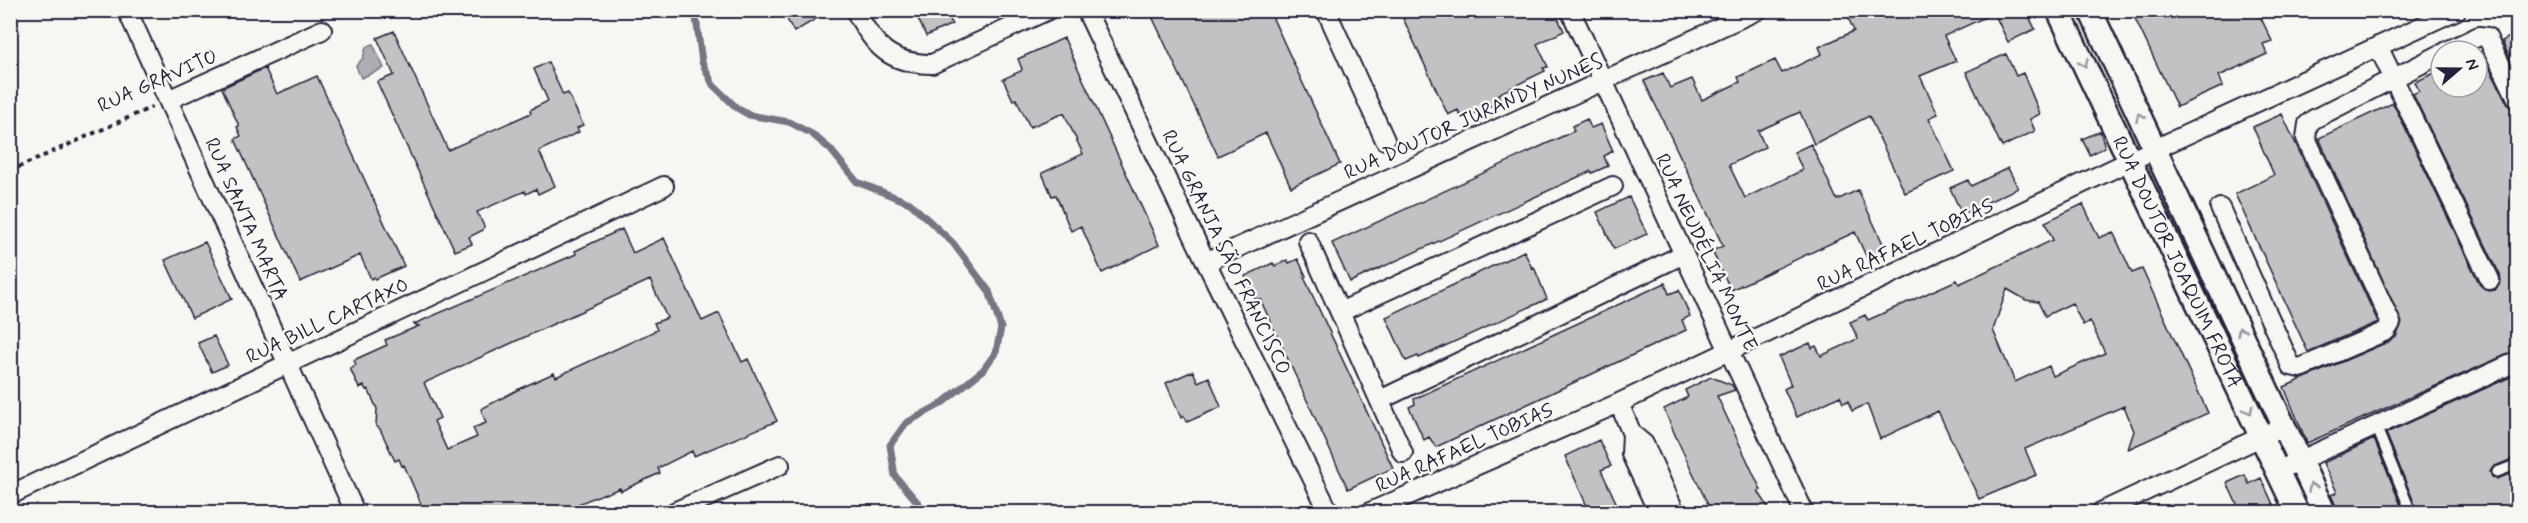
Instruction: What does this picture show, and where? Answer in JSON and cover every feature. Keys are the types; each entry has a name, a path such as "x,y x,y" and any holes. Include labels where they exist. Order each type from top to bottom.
{"street":[{"name":"RUA SANTA MARTA","path":"127,10 355,513"},
{"path":"855,10 868,34 892,58 914,64 932,64 1048,10"},
{"name":"RUA GRANJA SÃO FRANCISCO","path":"1086,10 1329,513"},
{"path":"1326,10 1385,140"},
{"name":"RUA NEUDÉLIA MONTE","path":"1570,10 1804,513"},
{"name":"RUA DOUTOR JURANDY NUNES","path":"1206,261 1758,10"},
{"name":"RUA DOUTOR JOAQUIM FROTA","path":"2058,10 2262,436 2296,513"},
{"name":"RUA DOUTOR JOAQUIM FROTA","path":"2090,10 2324,513"},
{"name":"RUA RAFAEL TOBIAS","path":"1370,513 1619,404 2156,149 2457,10"},
{"name":"RUA GRAVITO","path":"168,100 322,30"},
{"path":"2473,39 2479,36 2488,39"},
{"path":"2489,40 2517,100"},
{"path":"2378,46 2490,280"},
{"path":"2220,208 2291,366 2300,368 2386,331 2391,323 2306,138 2308,124 2392,77 2429,60"},
{"name":"RUA BILL CARTAXO","path":"10,495 664,186"},
{"path":"1340,312 1613,186"},
{"path":"1308,241 1403,453"},
{"path":"1380,400 1684,255"},
{"path":"2277,471 2517,361"},
{"path":"1619,404 1632,434 1631,454 1658,513"},
{"path":"2101,513 2284,426"},
{"path":"1632,434 1644,444 1676,513"},
{"path":"674,513 780,465"}],"lane":[{"path":"2376,426 2411,513"},
{"path":"2497,472 2517,464"}],"path":[{"name":"RUA GRAVITO","path":"10,171 168,100"}],"shaded area":[{"path":"373,44 384,68 361,78 356,66 363,58 366,47"}],"building":[{"path":"782,10 831,10 794,32"},
{"path":"914,10 946,10 952,24 926,36"},
{"path":"1149,10 1269,10 1340,164 1291,187 1266,133 1218,156"},
{"path":"1415,10 1447,10 1450,19 1467,10 1554,10 1564,31 1537,44 1548,67 1543,68 1545,71 1498,94 1501,101 1462,119 1458,110 1448,115 1402,16"},
{"path":"1845,10 2026,10 2035,29 2008,42 1994,13 1944,36 1956,61 1920,76 1938,114 1929,118 1954,171 1905,193 1869,116 1814,144 1800,112 1758,131 1765,147 1729,165 1745,198 1803,170 1794,152 1811,144 1837,200 1858,190 1886,250 1867,258 1855,232 1731,290 1712,251 1723,246 1644,81 1663,73 1670,88 1692,79 1702,100 1740,82 1738,77 1775,60 1782,73 1822,54 1819,47 1854,31"},
{"path":"2131,10 2257,10 2272,41 2263,44 2267,54 2219,76 2223,86 2177,107"},
{"path":"394,31 448,150 531,113 530,110 548,101 534,69 548,62 563,95 568,93 583,125 577,128 579,132 539,151 555,186 538,194 536,189 526,194 525,191 477,212 484,226 483,230 469,237 472,244 455,251 377,82 394,75 377,38"},
{"path":"2517,33 2517,74 2502,41"},
{"path":"1064,38 1159,245 1102,273 1081,226 1071,231 1056,195 1052,196 1042,173 1083,154 1064,113 1030,127 1003,79 1021,71 1018,59"},
{"path":"2006,54 2016,76 2023,73 2040,114 2030,119 2035,131 2002,147 1966,72"},
{"path":"2489,67 2508,105 2517,111 2517,218 2513,221 2517,231 2517,350 2307,443 2284,387 2390,341 2396,337 2402,323 2319,138 2393,103 2480,285 2489,291 2495,290 2501,281 2413,94 2419,91 2415,82 2429,76 2429,99 2489,99"},
{"path":"265,68 277,94 317,76 404,266 371,279 360,255 300,282 235,139 241,136 237,127 239,126 222,88"},
{"path":"2282,114 2378,322 2308,352 2235,194 2274,175 2253,127"},
{"path":"1587,119 1591,128 1601,124 1613,151 1604,156 1608,166 1592,173 1591,171 1350,282 1332,243 1574,131 1572,126"},
{"path":"2100,131 2105,147 2090,155 2082,139"},
{"path":"2008,168 2018,188 1967,212 1965,207 1960,210 1950,188 1968,180 1971,186"},
{"path":"1629,197 1647,234 1614,249 1597,212"},
{"path":"2083,204 2099,238 2113,232 2132,273 2142,269 2208,413 2128,449 2134,431 2124,406 2025,449 2036,475 1979,499 1938,411 1880,439 1867,404 1852,411 1848,401 1843,403 1840,396 1797,417 1784,389 1791,385 1779,357 1810,343 1812,348 1816,346 1821,356 1858,339 1850,322 1865,315 1868,320 1957,280 1959,284 2053,240 2045,222","holes":["2007,289 2026,300 2038,302 2045,316 2072,303 2083,325 2090,321 2105,353 2053,376 2049,366 2015,382 1993,330"]},
{"path":"622,229 633,253 664,238 702,321 719,313 742,362 748,359 777,421 694,456 692,451 658,468 660,473 621,491 620,488 605,493 556,513 425,513 404,465 402,466 399,459 395,461 380,429 376,426 377,409 368,389 366,390 364,386 359,388 350,368 356,365 354,360 387,345 385,340 419,326 414,324 576,254 575,251","holes":["650,280 667,318 654,323 657,330 556,377 554,373 481,409 486,423 473,428 477,437 447,450 434,421 440,418 424,383"]},
{"path":"205,242 232,299 192,318 165,260"},
{"path":"1524,251 1532,268 1534,267 1547,299 1419,358 1418,356 1406,361 1386,317"},
{"path":"1298,259 1306,276 1304,277 1393,468 1348,489 1260,299 1255,299 1245,276 1273,263 1275,266 1287,260 1289,263"},
{"path":"1665,283 1669,294 1679,290 1690,316 1682,320 1686,330 1436,447 1429,437 1424,440 1409,407 1415,404 1414,399"},
{"path":"214,336 228,365 212,372 198,343"},
{"path":"1193,371 1198,382 1209,377 1221,407 1187,422 1184,416 1181,418 1166,383"},
{"path":"2517,374 2517,457 2495,466 2490,472 2492,477 2497,479 2517,471 2517,513 2418,513 2386,433"},
{"path":"1711,377 1732,385 1735,390 1717,396 1761,490 1758,491 1772,513 1712,513 1676,437 1664,409 1688,397 1685,390"},
{"path":"2374,439 2404,513 2339,513 2331,495 2337,492 2323,463"},
{"path":"1599,440 1611,466 1601,470 1621,513 1590,513 1565,456"},
{"path":"2245,475 2249,484 2261,478 2277,513 2241,513 2227,483"}],"waterway":[{"path":"695,10 702,62 713,85 737,108 749,115 789,122 812,134 830,149 857,182 910,203 953,243 989,291 1001,328 996,352 983,370 941,404 906,423 890,445 895,476 926,512"}]}
